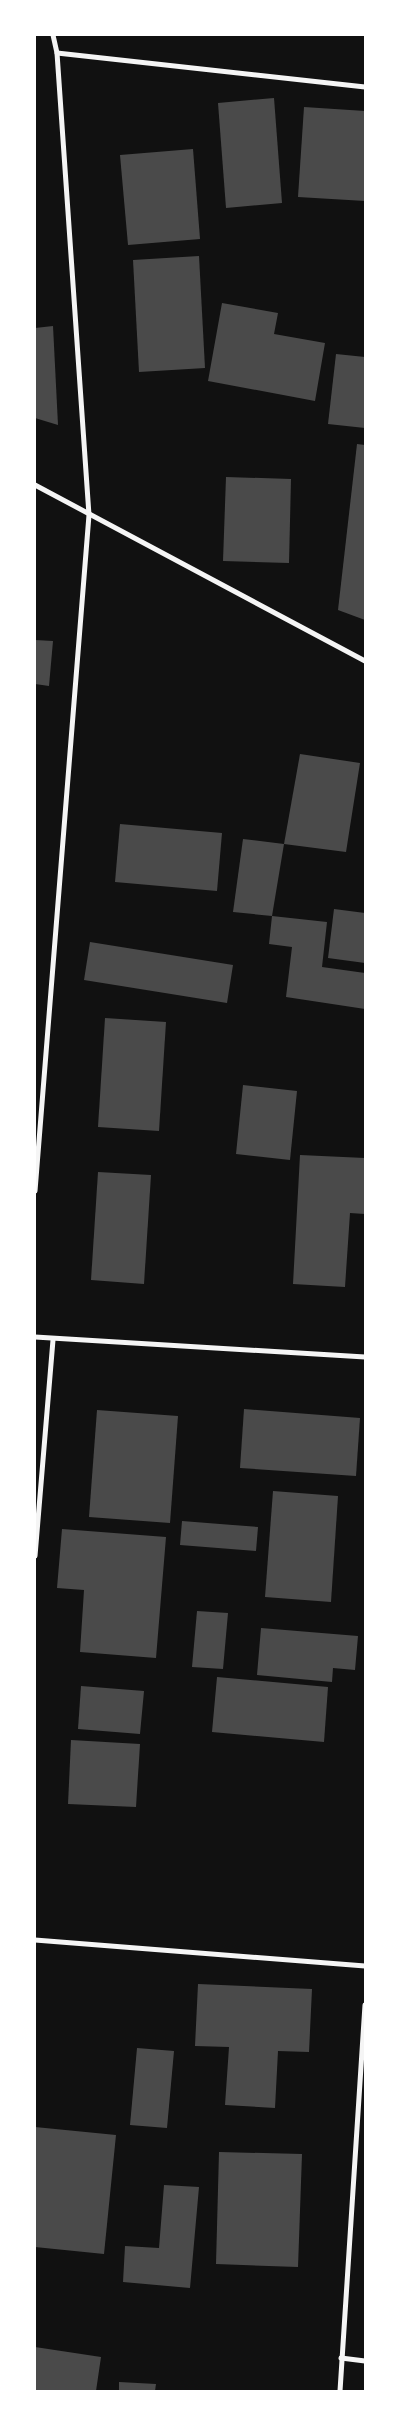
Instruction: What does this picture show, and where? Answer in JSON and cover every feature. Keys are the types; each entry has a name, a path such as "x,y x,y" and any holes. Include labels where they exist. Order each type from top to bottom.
{"street":[{"path":"35,1191 89,515 57,53 53,35"},
{"path":"57,53 365,87"},
{"path":"35,485 365,661"},
{"path":"35,1337 53,1340 365,1357"},
{"path":"35,1556 53,1340"},
{"path":"35,1940 365,1966"},
{"path":"340,2391 365,2004"},
{"path":"342,2358 365,2361"}],"building":[{"path":"274,98 282,203 226,208 218,103"},
{"path":"304,107 365,111 365,201 298,197"},
{"path":"193,149 200,239 128,245 120,155"},
{"path":"199,256 205,368 139,372 133,260"},
{"path":"222,303 278,313 274,334 325,343 315,401 208,381"},
{"path":"53,326 58,425 35,418 35,328"},
{"path":"336,354 365,357 365,428 328,424"},
{"path":"357,444 365,445 365,620 338,610"},
{"path":"226,477 291,479 289,563 223,561"},
{"path":"35,640 53,641 49,686 35,684"},
{"path":"300,754 360,763 346,852 284,844"},
{"path":"120,824 222,833 217,891 115,882"},
{"path":"243,839 284,844 272,916 233,912"},
{"path":"334,909 365,913 365,963 328,958"},
{"path":"272,916 327,922 322,967 365,973 365,1009 286,997 292,947 269,944"},
{"path":"90,942 233,965 227,1003 84,980"},
{"path":"105,1018 166,1022 159,1131 98,1127"},
{"path":"243,1085 297,1091 290,1160 236,1154"},
{"path":"300,1155 365,1158 365,1214 350,1213 345,1287 293,1284"},
{"path":"98,1172 151,1175 144,1284 91,1280"},
{"path":"244,1409 360,1418 356,1476 240,1468"},
{"path":"97,1410 178,1416 170,1523 89,1517"},
{"path":"273,1491 338,1496 331,1602 265,1597"},
{"path":"182,1521 258,1527 256,1551 180,1545"},
{"path":"62,1529 166,1537 156,1658 80,1652 84,1590 57,1588"},
{"path":"197,1611 228,1613 223,1669 192,1667"},
{"path":"261,1628 358,1636 355,1670 333,1668 332,1682 257,1675"},
{"path":"217,1677 328,1687 324,1742 212,1732"},
{"path":"81,1686 144,1691 140,1734 78,1729"},
{"path":"71,1740 140,1744 136,1807 68,1804"},
{"path":"198,1984 312,1989 309,2052 278,2051 275,2108 225,2105 229,2047 195,2046"},
{"path":"137,2048 174,2051 167,2128 130,2125"},
{"path":"35,2127 116,2135 104,2254 35,2247"},
{"path":"219,2152 302,2154 298,2267 216,2264"},
{"path":"164,2185 199,2187 190,2288 123,2282 125,2246 159,2248"},
{"path":"35,2347 101,2357 96,2391 35,2391"},
{"path":"119,2382 156,2384 155,2391 119,2391"}]}
